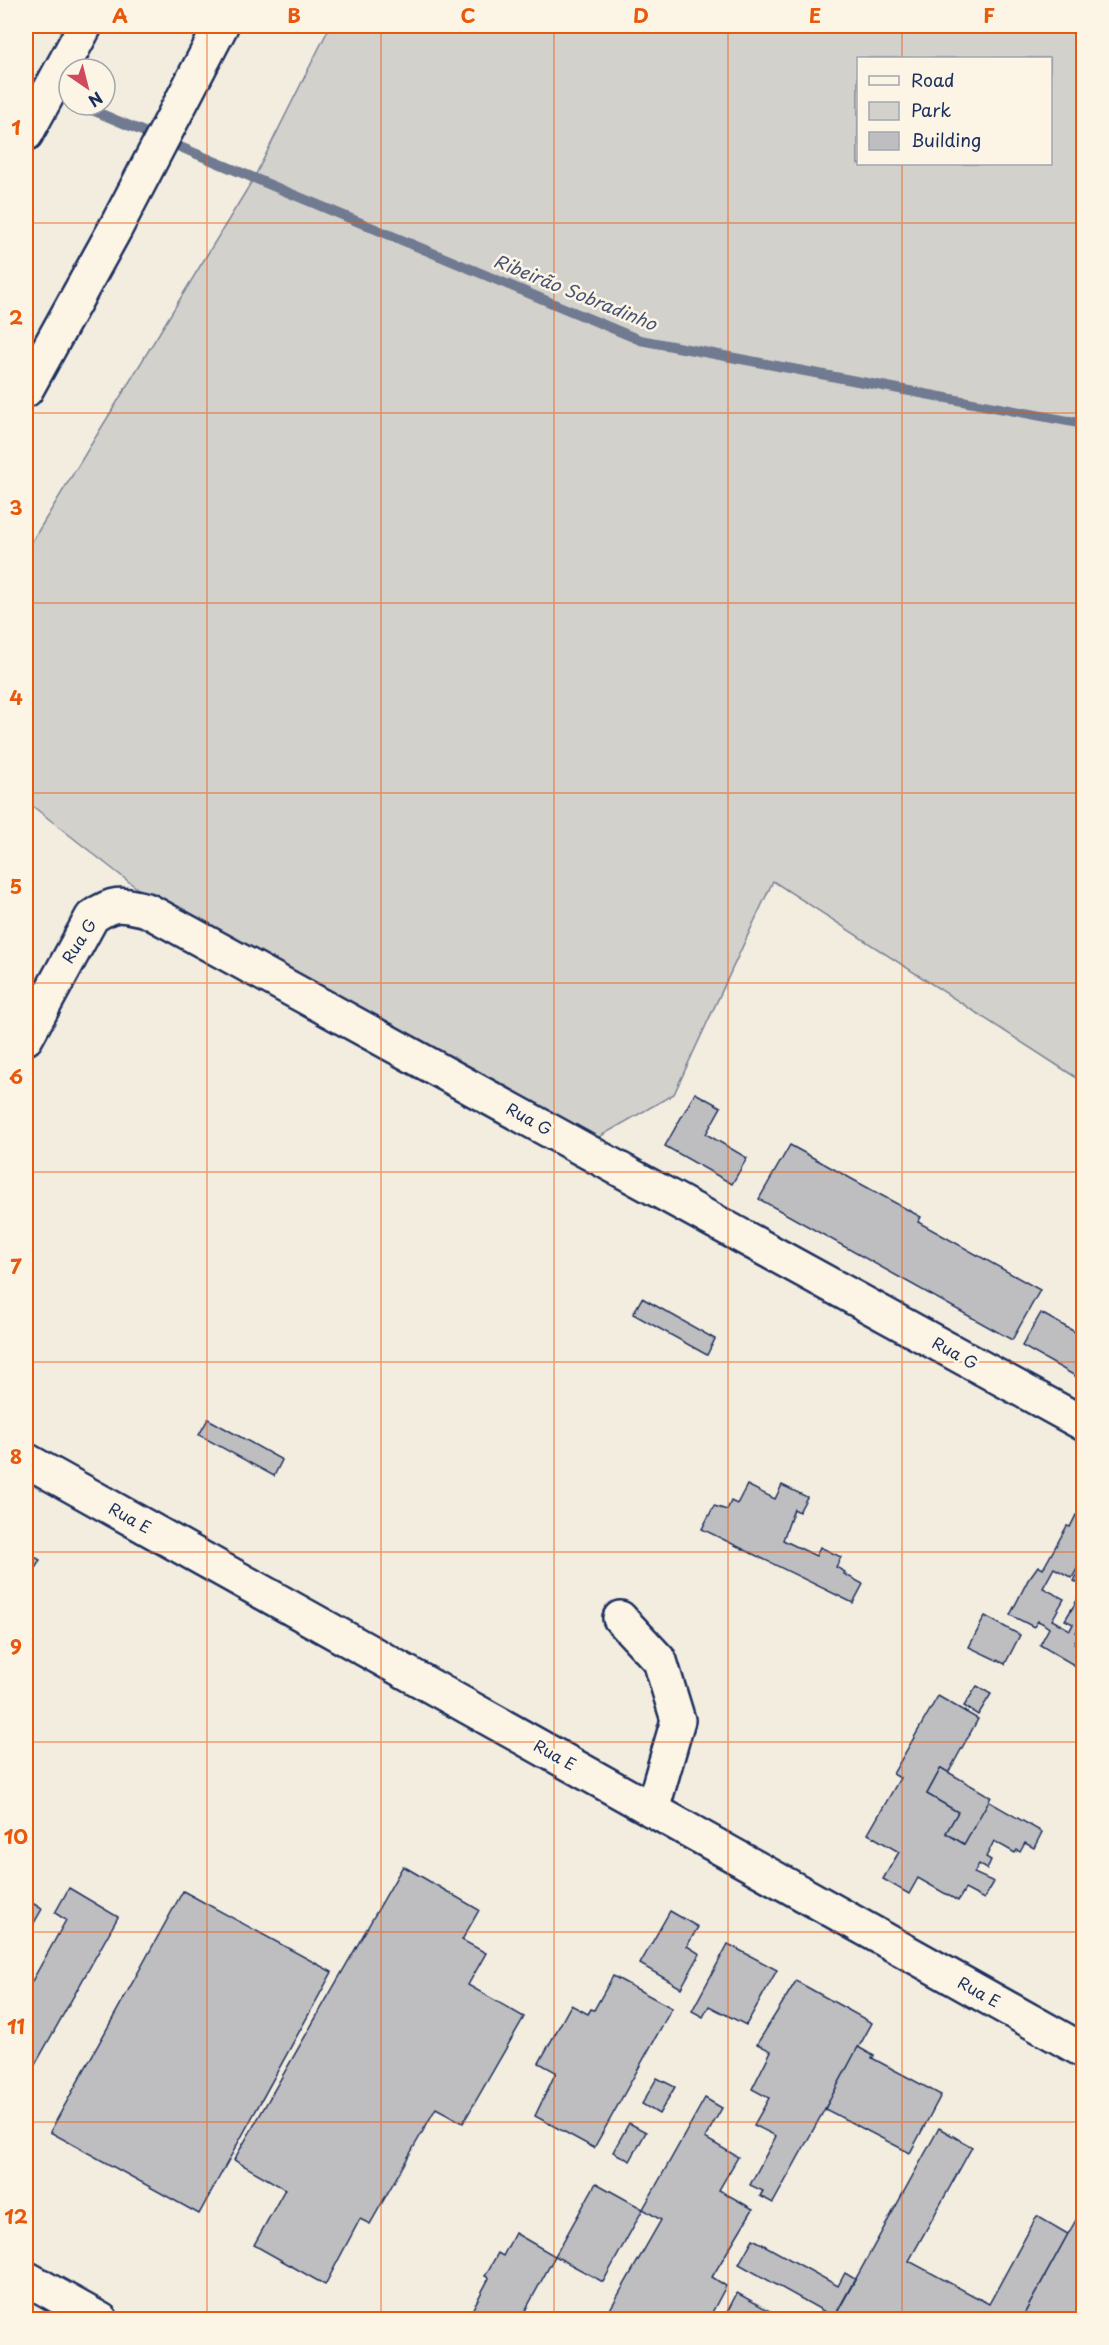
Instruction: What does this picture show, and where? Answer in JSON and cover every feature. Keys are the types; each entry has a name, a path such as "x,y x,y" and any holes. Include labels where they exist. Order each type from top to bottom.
{"main road":[{"path":"26,134 85,26"},
{"path":"26,390 115,229 220,27"},
{"name":"Rua G","path":"26,1038 92,917 107,907 118,904 147,910 1083,1424"},
{"name":"Rua E","path":"26,1460 1083,2051"},
{"path":"620,1618 660,1661 678,1720 652,1810"},
{"path":"26,2278 101,2319"}],"green space":[{"path":"330,26 1083,26 1083,1082 773,881 674,1094 587,1144 138,889 26,801 26,551 254,178"}],"building":[{"path":"695,1093 721,1107 706,1134 747,1158 732,1184 665,1146"},
{"path":"790,1145 921,1217 918,1222 1040,1290 1012,1340 759,1199"},
{"path":"642,1298 715,1339 707,1355 633,1314"},
{"path":"1041,1313 1084,1337 1084,1381 1022,1346"},
{"path":"208,1419 282,1460 274,1476 199,1435"},
{"path":"747,1485 775,1499 782,1485 807,1497 799,1512 794,1509 783,1540 816,1556 820,1547 841,1557 836,1567 863,1584 853,1603 702,1529 714,1506 727,1510 731,1501 737,1504"},
{"path":"1076,1515 1084,1519 1084,1556 1072,1578 1054,1568 1043,1588 1064,1599 1052,1620 1070,1630 1073,1624 1065,1620 1084,1589 1084,1631 1078,1628 1076,1633 1079,1634 1074,1644 1084,1649 1084,1671 1040,1645 1049,1628 1038,1621 1034,1627 1010,1615 1028,1580 1038,1566 1043,1569 1067,1526 1070,1527"},
{"path":"26,1552 40,1560 26,1584"},
{"path":"1084,1562 1084,1587 1074,1581"},
{"path":"985,1616 1020,1635 1005,1664 969,1647"},
{"path":"977,1686 991,1694 978,1715 964,1706"},
{"path":"938,1696 978,1719 948,1773 941,1768 927,1794 958,1812 946,1833 964,1844 988,1801 1042,1832 1034,1848 1025,1843 1020,1852 1017,1850 1015,1853 994,1841 986,1857 991,1860 987,1869 979,1864 974,1873 994,1882 984,1899 965,1889 958,1901 918,1878 909,1894 883,1879 899,1852 868,1834 900,1778 893,1774"},
{"path":"941,1768 991,1797 964,1844 946,1833 958,1812 927,1794"},
{"path":"1084,1799 1084,1816 1077,1812"},
{"path":"403,1866 479,1910 462,1940 486,1953 468,1985 524,2017 463,2123 436,2108 370,2224 360,2219 325,2285 254,2245 285,2189 234,2160"},
{"path":"69,1888 118,1917 26,2081 26,1992 66,1920 55,1913"},
{"path":"183,1891 332,1972 199,2214 50,2132"},
{"path":"26,1899 42,1909 26,1937"},
{"path":"670,1911 698,1927 687,1946 700,1954 681,1988 640,1964"},
{"path":"728,1944 777,1970 746,2025 709,2006 703,2017 692,2011"},
{"path":"613,1976 672,2008 594,2148 535,2116 556,2072 539,2063 571,2005 588,2014 591,2009 594,2010"},
{"path":"796,1981 872,2023 773,2203 760,2196 763,2191 750,2185 776,2136 754,2125 769,2098 752,2089 771,2051 757,2044"},
{"path":"858,2047 874,2056 872,2058 941,2095 910,2153 825,2109"},
{"path":"657,2078 675,2087 659,2114 642,2104"},
{"path":"705,2098 722,2108 705,2138 738,2157 719,2190 753,2209 712,2277 726,2286 708,2320 604,2320 661,2220 643,2209"},
{"path":"629,2123 646,2132 630,2161 613,2152"},
{"path":"939,2128 972,2147 909,2261 989,2304 1037,2216 1068,2234 1021,2320 833,2320"},
{"path":"596,2183 643,2209 603,2282 555,2256"},
{"path":"1084,2206 1084,2320 1021,2320 1068,2234"},
{"path":"515,2233 555,2256 520,2320 467,2320 489,2278 485,2276 498,2253 503,2256"},
{"path":"753,2239 838,2286 845,2273 855,2279 834,2317 739,2264"},
{"path":"737,2293 786,2320 723,2320"}],"waterway":[{"name":"Ribeirão Sobradinho","path":"26,82 57,95"},
{"name":"Ribeirão Sobradinho","path":"109,117 640,340 1084,424"}]}
